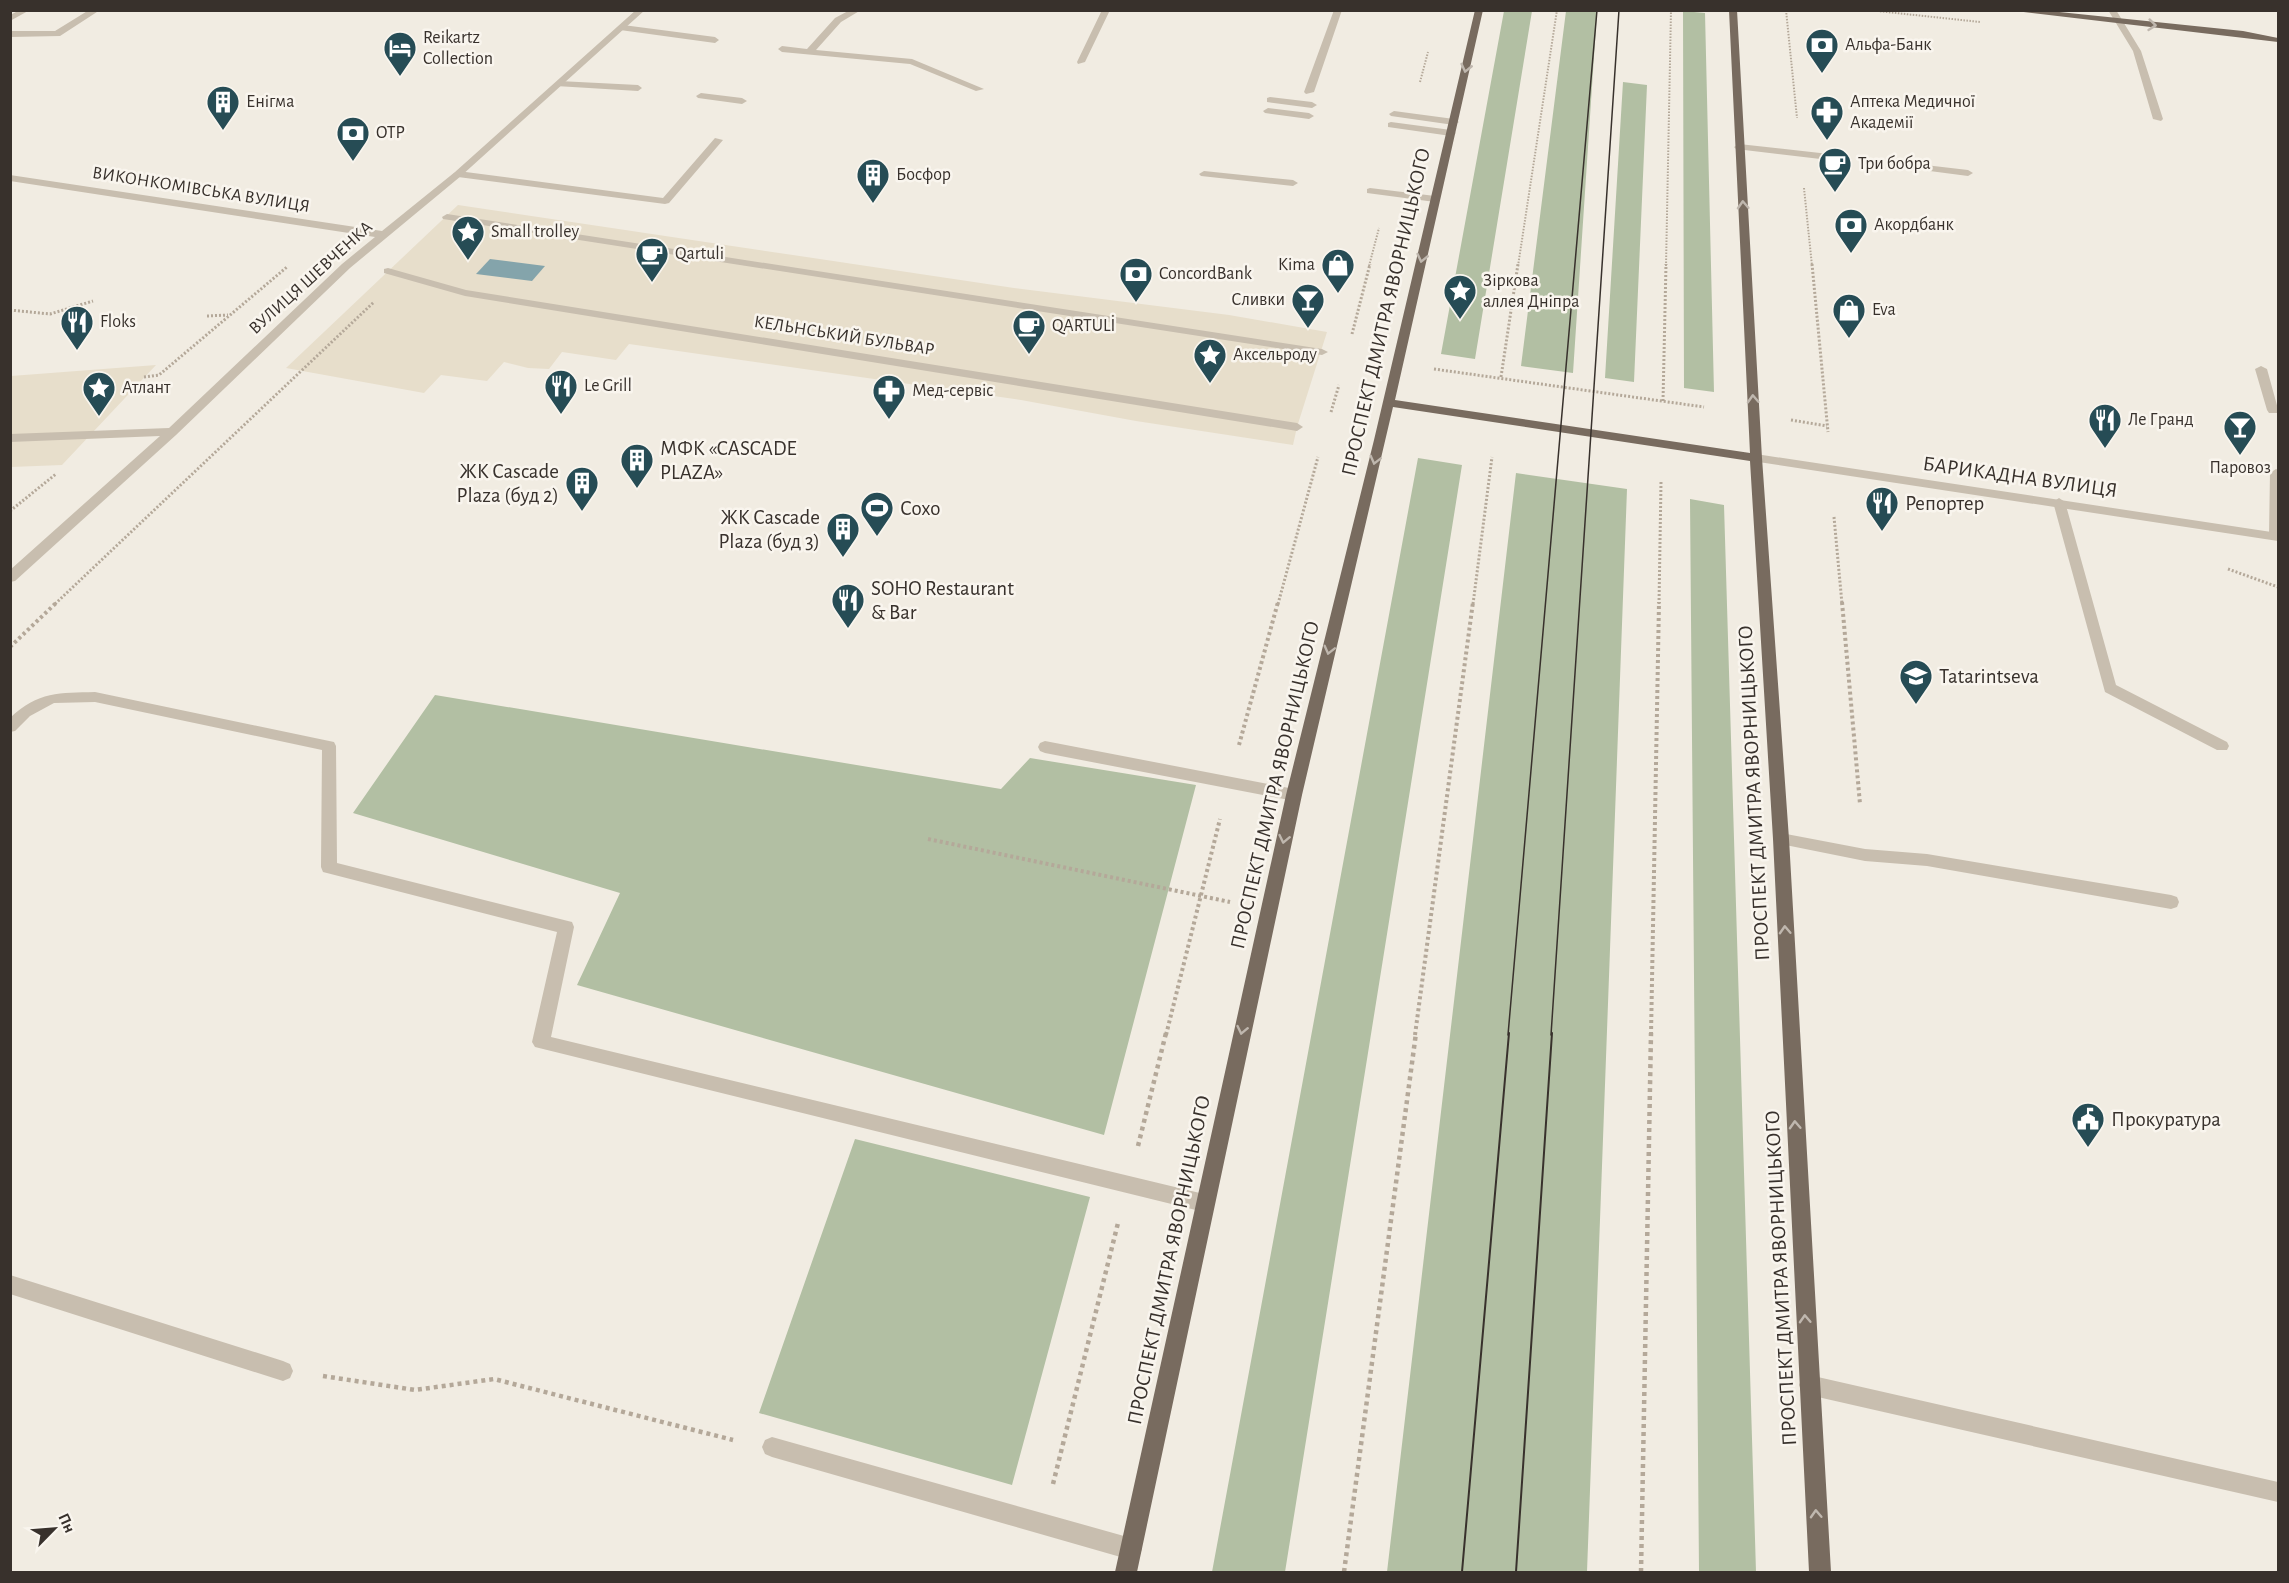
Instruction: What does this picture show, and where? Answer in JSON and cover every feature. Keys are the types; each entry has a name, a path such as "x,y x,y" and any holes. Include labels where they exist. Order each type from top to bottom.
{"main road":[{"name":"ПРОСПЕКТ ДМИТРА ЯВОРНИЦЬКОГО","path":"1126,1572 1294,795 1389,403 1479,10"},
{"name":"ПРОСПЕКТ ДМИТРА ЯВОРНИЦЬКОГО","path":"1733,10 1756,458 1781,839 1820,1572"},
{"path":"2011,10 2243,34 2278,40"},
{"path":"1389,403 1756,458"}],"street":[{"path":"10,19 24,11 16,10"},
{"path":"10,34 57,34 96,10"},
{"name":"ВУЛИЦЯ ШЕВЧЕНКА","path":"10,578 172,432 346,266 458,174 641,10"},
{"path":"809,52 838,20 857,10"},
{"path":"1081,62 1106,10"},
{"path":"1309,92 1338,10"},
{"path":"2112,10 2137,51 2158,119"},
{"path":"623,28 715,40"},
{"path":"782,49 912,62 979,89"},
{"path":"559,84 638,88"},
{"path":"701,96 742,101"},
{"path":"1270,100 1312,105"},
{"path":"1268,111 1308,116"},
{"path":"1394,114 1454,122"},
{"path":"1391,125 1451,133"},
{"path":"458,174 665,201 718,140"},
{"path":"1739,147 1829,157"},
{"path":"1925,168 1968,173"},
{"path":"1204,174 1293,183"},
{"name":"ВИКОНКОМІВСЬКА ВУЛИЦЯ","path":"10,178 386,235"},
{"path":"1370,191 1436,199"},
{"path":"447,217 1322,352"},
{"name":"КЕЛЬНСЬКИЙ БУЛЬВАР","path":"388,271 465,293 1297,427"},
{"path":"2260,369 2273,410"},
{"path":"10,438 172,432"},
{"name":"БАРИКАДНА ВУЛИЦЯ","path":"1756,458 2277,536"},
{"path":"2276,473 2277,536"},
{"path":"2059,502 2110,688 2222,746"},
{"path":"10,727 25,712 52,698 95,697 329,746 329,867 566,927 541,1042 1204,1203"},
{"path":"1045,747 1294,795"},
{"path":"1781,839 1865,855 1927,860 2171,902"},
{"path":"10,1284 284,1371"},
{"path":"1809,1384 2278,1492"},
{"path":"772,1447 1131,1550"}],"path":[{"path":"1501,377 1557,10"},
{"path":"1663,401 1671,10"},
{"path":"1786,10 1828,436"},
{"path":"1410,116 1431,42"},
{"path":"1350,344 1388,193"},
{"path":"144,376 159,375 290,265"},
{"path":"10,647 402,275"},
{"path":"10,310 50,314 93,301"},
{"path":"207,316 229,315"},
{"path":"1434,369 1704,407"},
{"path":"1328,421 1341,378"},
{"path":"1785,419 1827,426"},
{"path":"1238,750 1319,454"},
{"path":"1344,1572 1492,457"},
{"path":"10,511 64,467"},
{"path":"1641,1572 1661,482"},
{"path":"1834,517 1860,804"},
{"path":"1135,1157 1221,812"},
{"path":"928,839 1232,903"},
{"path":"1051,1491 1119,1219"},
{"path":"284,1371 415,1390 494,1379 719,1437 772,1447"}],"green space":[{"path":"1504,11 1532,11 1475,359 1441,354"},
{"path":"1566,11 1597,11 1573,373 1521,366"},
{"path":"1683,11 1705,13 1714,392 1684,388"},
{"path":"1623,82 1647,85 1634,382 1605,378"},
{"path":"1418,458 1462,465 1285,1572 1212,1572"},
{"path":"1516,473 1627,489 1587,1572 1387,1572"},
{"path":"1690,499 1724,505 1756,1572 1699,1572"},
{"path":"435,695 1001,789 1030,758 1196,785 1104,1135 577,985 620,893 353,813"},
{"path":"855,1139 1090,1197 1012,1485 759,1413"}],"shaded area":[{"path":"458,205 1014,288 1229,315 1327,332 1293,445 1136,421 1021,400 629,344 616,360 562,352 549,369 528,368 504,362 487,381 441,375 424,393 286,368"},
{"path":"156,365 62,465 11,467 11,376"}],"water":[{"path":"490,259 545,266 532,281 476,274"}],"tram line":[{"path":"1508,1035 1597,10"},
{"path":"1551,1035 1619,10"},
{"path":"1462,1572 1509,1033"},
{"path":"1516,1572 1552,1033"}],"place":[{"name":"Альфа-Банк","path":"1822,74"},
{"name":"Reikartz Collection","path":"400,77"},
{"name":"Енігма","path":"223,131"},
{"name":"Аптека Медичної Академії","path":"1827,141"},
{"name":"OTP","path":"353,162"},
{"name":"Три бобра","path":"1835,193"},
{"name":"Босфор","path":"873,204"},
{"name":"Акордбанк","path":"1851,254"},
{"name":"Small trolley","path":"468,261"},
{"name":"Qartuli","path":"652,283"},
{"name":"Kima","path":"1338,294"},
{"name":"ConcordBank","path":"1136,303"},
{"name":"Зіркова аллея Дніпра","path":"1460,320"},
{"name":"Сливки","path":"1308,329"},
{"name":"Eva","path":"1849,339"},
{"name":"Floks","path":"77,351"},
{"name":"QARTULİ","path":"1029,355"},
{"name":"Аксельроду","path":"1210,384"},
{"name":"Le Grill","path":"561,415"},
{"name":"Атлант","path":"99,417"},
{"name":"Мед-сервіс","path":"889,420"},
{"name":"Ле Гранд","path":"2105,449"},
{"name":"Паровоз","path":"2240,456"},
{"name":"МФК «CASCADE PLAZA»","path":"637,489"},
{"name":"ЖК Cascade Plaza (буд 2)","path":"582,512"},
{"name":"Репортер","path":"1882,532"},
{"name":"Сохо","path":"877,537"},
{"name":"ЖК Cascade Plaza (буд 3)","path":"843,558"},
{"name":"SOHO Restaurant & Bar","path":"848,629"},
{"name":"Tatarintseva","path":"1916,705"},
{"name":"Прокуратура","path":"2088,1148"}]}
